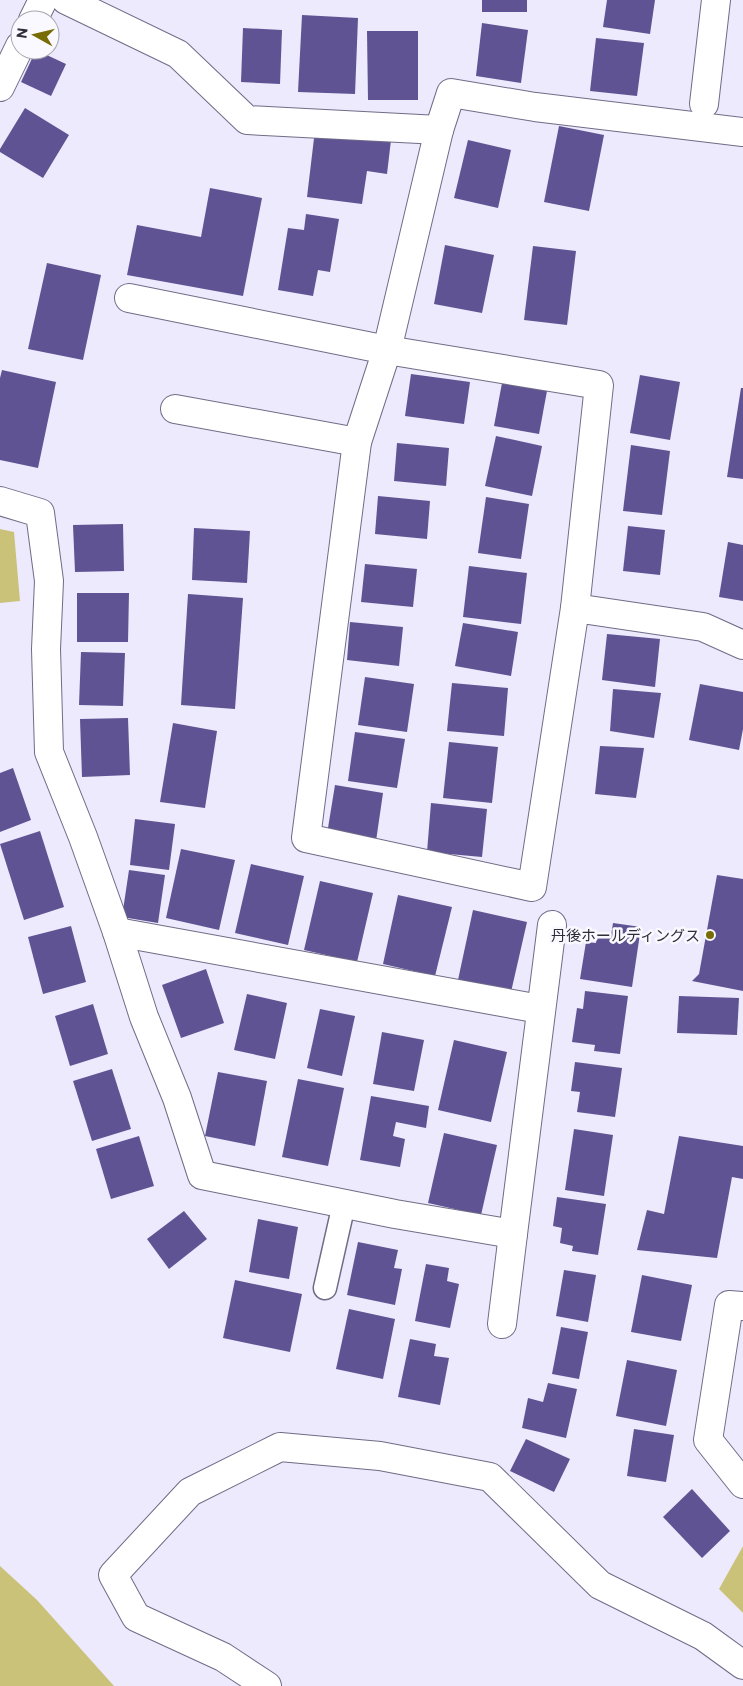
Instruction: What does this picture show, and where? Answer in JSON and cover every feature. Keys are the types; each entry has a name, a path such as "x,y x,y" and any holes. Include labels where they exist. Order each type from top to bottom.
{"street":[{"path":"66,0 178,54 247,120 438,130"},
{"path":"704,104 716,0"},
{"path":"0,87 13,60"},
{"path":"129,298 387,350 599,385 574,608 532,887 306,838 357,442 387,350 438,130 451,93 535,107 743,132"},
{"path":"175,410 357,442"},
{"path":"0,500 40,513 49,581 46,649 49,752 83,837 117,932 144,1017 177,1098 202,1175 344,1204 513,1234"},
{"path":"574,608 703,627 743,645"},
{"path":"502,1324 540,1009 552,926"},
{"path":"117,932 540,1009"},
{"path":"743,1306 729,1305 708,1440 743,1484"},
{"path":"267,1686 223,1657 136,1617 113,1575 190,1492 280,1446 380,1456 490,1478 600,1585 702,1636 743,1665"}],"lane":[{"path":"325,1288 344,1204"}],"shaded area":[{"path":"0,529 14,532 20,601 0,603"},
{"path":"743,1546 743,1613 719,1589"},
{"path":"0,1566 37,1600 114,1686 0,1686"}],"building":[{"path":"482,0 527,0 527,12 482,12"},
{"path":"607,0 655,0 650,34 603,27"},
{"path":"302,15 358,18 355,94 298,92"},
{"path":"482,23 528,30 521,83 476,76"},
{"path":"243,28 282,30 280,84 241,82"},
{"path":"367,31 418,31 418,100 368,100"},
{"path":"596,38 644,43 637,96 590,91"},
{"path":"31,60 57,60 66,64 51,96 21,82"},
{"path":"25,108 69,135 43,178 0,152"},
{"path":"559,126 604,135 589,211 544,202"},
{"path":"315,130 391,140 387,174 367,171 362,204 307,197"},
{"path":"468,140 511,150 498,208 454,198"},
{"path":"210,188 262,198 243,296 127,275 137,225 201,237"},
{"path":"306,214 339,219 330,272 318,270 313,296 278,290 288,228 304,230"},
{"path":"445,245 494,255 482,313 434,304"},
{"path":"533,246 576,251 567,325 524,320"},
{"path":"47,263 101,275 83,360 28,349"},
{"path":"2,370 56,382 38,468 0,460 0,378"},
{"path":"411,374 470,382 464,424 405,416"},
{"path":"640,375 680,382 670,440 630,433"},
{"path":"502,383 547,391 539,434 494,426"},
{"path":"741,388 743,388 743,479 727,477"},
{"path":"496,436 542,446 532,496 485,486"},
{"path":"397,443 449,448 446,486 394,481"},
{"path":"631,445 670,451 662,515 623,511"},
{"path":"378,496 430,501 427,539 375,534"},
{"path":"486,497 529,504 521,559 478,553"},
{"path":"123,524 124,571 75,572 73,525"},
{"path":"628,526 665,530 660,575 623,571"},
{"path":"194,528 250,531 247,583 192,580"},
{"path":"728,542 743,545 743,601 719,597"},
{"path":"365,564 417,569 413,607 361,602"},
{"path":"469,566 527,573 521,624 463,617"},
{"path":"77,593 129,593 128,642 77,642"},
{"path":"188,594 243,598 235,709 181,705"},
{"path":"350,622 403,627 399,666 347,660"},
{"path":"463,623 518,632 511,676 455,666"},
{"path":"607,634 660,639 655,687 602,680"},
{"path":"81,652 125,653 123,706 79,705"},
{"path":"365,677 414,684 407,732 358,725"},
{"path":"452,683 508,688 504,736 447,731"},
{"path":"700,684 743,692 743,729 739,750 689,740"},
{"path":"613,689 661,693 654,738 610,731"},
{"path":"128,718 130,775 82,777 80,719"},
{"path":"173,723 217,731 205,808 160,802"},
{"path":"355,732 405,739 397,788 348,781"},
{"path":"449,742 498,747 492,803 443,798"},
{"path":"600,746 644,748 636,798 595,794"},
{"path":"13,768 31,820 0,832 0,773"},
{"path":"335,785 383,793 376,841 327,834"},
{"path":"431,803 487,809 482,857 427,852"},
{"path":"135,819 175,824 169,870 130,865"},
{"path":"40,831 64,907 24,920 0,844"},
{"path":"181,849 235,860 219,930 166,918"},
{"path":"251,864 304,876 288,945 235,933"},
{"path":"129,870 165,875 158,923 122,917"},
{"path":"717,875 743,879 743,991 692,981 699,974"},
{"path":"320,881 373,893 357,962 304,950"},
{"path":"398,895 452,907 435,976 383,964"},
{"path":"473,910 527,922 511,992 458,980"},
{"path":"613,923 641,927 632,987 580,979 586,942 596,943 597,934 611,936"},
{"path":"71,926 86,982 43,994 28,937"},
{"path":"206,969 224,1023 181,1038 162,985"},
{"path":"585,991 628,996 620,1054 594,1051 595,1045 572,1042 577,1008 583,1009"},
{"path":"247,994 287,1003 275,1059 234,1050"},
{"path":"679,996 739,998 737,1035 677,1033"},
{"path":"93,1004 108,1054 70,1066 55,1016"},
{"path":"320,1009 355,1016 342,1076 307,1068"},
{"path":"382,1032 424,1040 414,1091 373,1084"},
{"path":"454,1040 507,1052 491,1122 438,1110"},
{"path":"575,1062 622,1068 615,1117 577,1112 580,1092 571,1091"},
{"path":"112,1069 131,1129 92,1141 73,1081"},
{"path":"218,1072 267,1081 255,1146 205,1136"},
{"path":"298,1079 344,1088 328,1166 282,1157"},
{"path":"371,1096 429,1106 426,1128 396,1122 393,1136 405,1139 400,1167 360,1160"},
{"path":"574,1129 613,1135 604,1196 565,1190"},
{"path":"444,1133 497,1145 481,1215 428,1203"},
{"path":"139,1136 154,1186 111,1199 96,1149"},
{"path":"679,1136 743,1146 743,1179 732,1177 717,1258 637,1250 647,1210 664,1214"},
{"path":"557,1197 606,1204 598,1255 572,1251 573,1246 560,1243 562,1228 553,1226"},
{"path":"184,1211 207,1239 169,1269 147,1239"},
{"path":"258,1219 298,1227 289,1279 249,1272"},
{"path":"358,1242 398,1250 394,1268 402,1269 395,1305 347,1295"},
{"path":"426,1264 449,1268 447,1281 459,1284 450,1328 415,1321"},
{"path":"564,1270 596,1275 588,1322 556,1316"},
{"path":"642,1275 692,1285 681,1341 631,1332"},
{"path":"235,1280 302,1294 290,1352 223,1338"},
{"path":"349,1309 395,1319 383,1379 336,1369"},
{"path":"561,1327 588,1332 579,1379 552,1374"},
{"path":"410,1339 436,1344 434,1356 449,1358 440,1405 398,1397"},
{"path":"627,1360 677,1370 666,1426 616,1416"},
{"path":"548,1383 577,1389 566,1438 522,1428 528,1398 543,1402"},
{"path":"634,1429 674,1435 666,1482 627,1476"},
{"path":"526,1439 570,1459 554,1492 510,1471"},
{"path":"692,1489 730,1531 702,1558 663,1517"}],"place":[{"name":"丹後ホールディングス","path":"710,935"}]}
